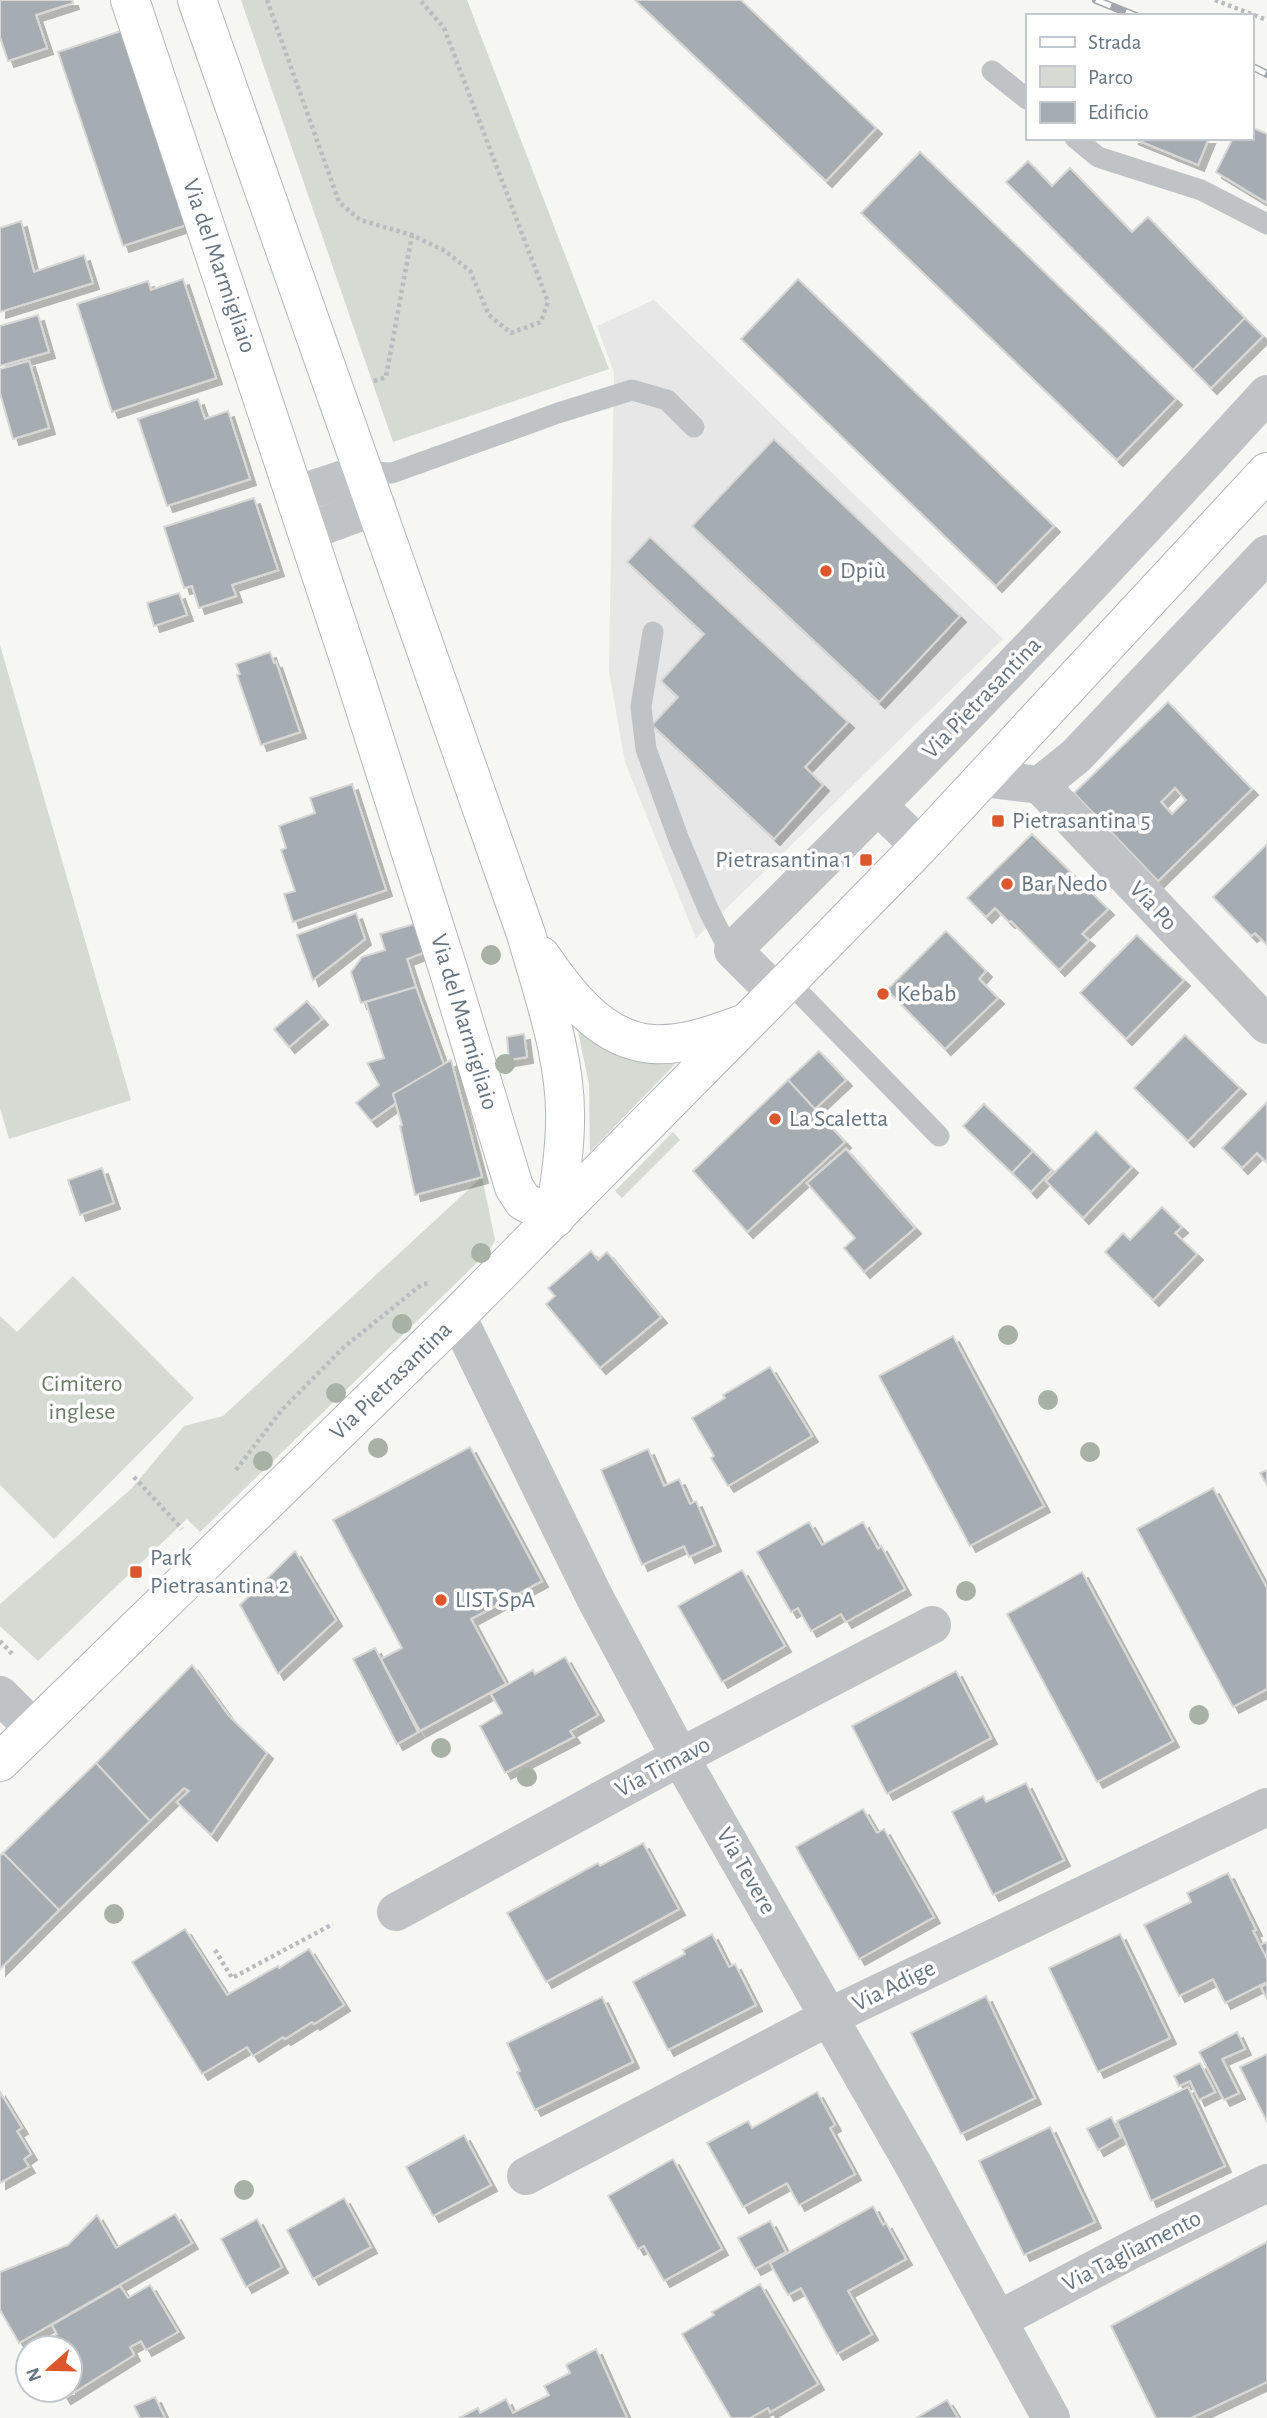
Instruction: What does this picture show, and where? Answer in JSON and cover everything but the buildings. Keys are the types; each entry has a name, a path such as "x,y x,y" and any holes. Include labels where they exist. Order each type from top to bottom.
{"main road":[{"name":"Via del Marmigliaio","path":"130,0 307,532 449,972 514,1187 523,1201 555,1218"},
{"path":"197,0 526,934 545,999 564,1099 565,1123 555,1218"},
{"name":"Via Pietrasantina","path":"0,1762 457,1316 782,987 920,846 1267,472"},
{"path":"526,934 560,983 581,1007 617,1033 640,1042 656,1044 702,1038 745,1024"}],"street":[{"name":"Via Pietrasantina","path":"733,950 879,807 1140,534 1267,394"},
{"path":"295,495 371,489"},
{"path":"307,532 371,489"},
{"path":"983,778 1040,786 1076,756 1267,554"},
{"name":"Via Po","path":"1040,786 1267,1025"},
{"path":"879,807 920,846"},
{"path":"733,950 782,987"},
{"name":"Via Tevere","path":"457,1316 594,1596 680,1757 914,2166 1051,2418"},
{"name":"Via Timavo","path":"397,1912 680,1757 932,1625"},
{"path":"0,1695 34,1729"},
{"name":"Via Adige","path":"526,2176 829,2017 1267,1807"},
{"name":"Via Tagliamento","path":"998,2320 1267,2183"}],"lane":[{"path":"992,71 1026,98"},
{"path":"1077,140 1098,157 1200,190 1267,224"},
{"path":"371,489 392,473 558,413 632,390 667,400 694,428"},
{"path":"653,632 641,707 646,749 679,840 709,911 725,942 733,950"},
{"path":"782,987 939,1136"}],"path":[{"path":"267,0 338,202 360,220 412,235 445,251 470,271 489,315 512,333 541,322 548,302 444,28 420,0"},
{"path":"1216,0 1252,14"},
{"path":"372,382 386,377 412,235"},
{"path":"134,1477 185,1532"},
{"path":"0,1641 16,1658"},
{"path":"215,1950 232,1978 333,1924"}],"shaded area":[{"path":"654,300 1003,639 696,938 625,762 609,671 614,373 597,326"}],"green space":[{"path":"241,0 467,0 609,369 393,442"},
{"path":"0,645 131,1100 9,1139 0,1108"},
{"path":"577,1027 636,1060 676,1063 590,1152 589,1084"},
{"path":"673,1132 680,1140 622,1198 615,1191"},
{"path":"482,1177 495,1240 489,1251 200,1532 187,1519 38,1661 0,1626 0,1604 131,1489 184,1426 223,1416"},
{"name":"Cimitero inglese","path":"73,1276 194,1398 54,1539 0,1485 0,1316 17,1332"}],"railway":[{"path":"1096,0 1131,14"},
{"path":"1253,67 1267,74"}],"place":[{"name":"Dpiù","path":"826,571"},
{"name":"Pietrasantina 5","path":"998,821"},
{"name":"Pietrasantina 1","path":"866,860"},
{"name":"Bar Nedo","path":"1007,884"},
{"name":"Kebab","path":"883,994"},
{"name":"La Scaletta","path":"775,1119"},
{"name":"Park Pietrasantina 2","path":"136,1572"},
{"name":"LIST SpA","path":"441,1600"}]}
